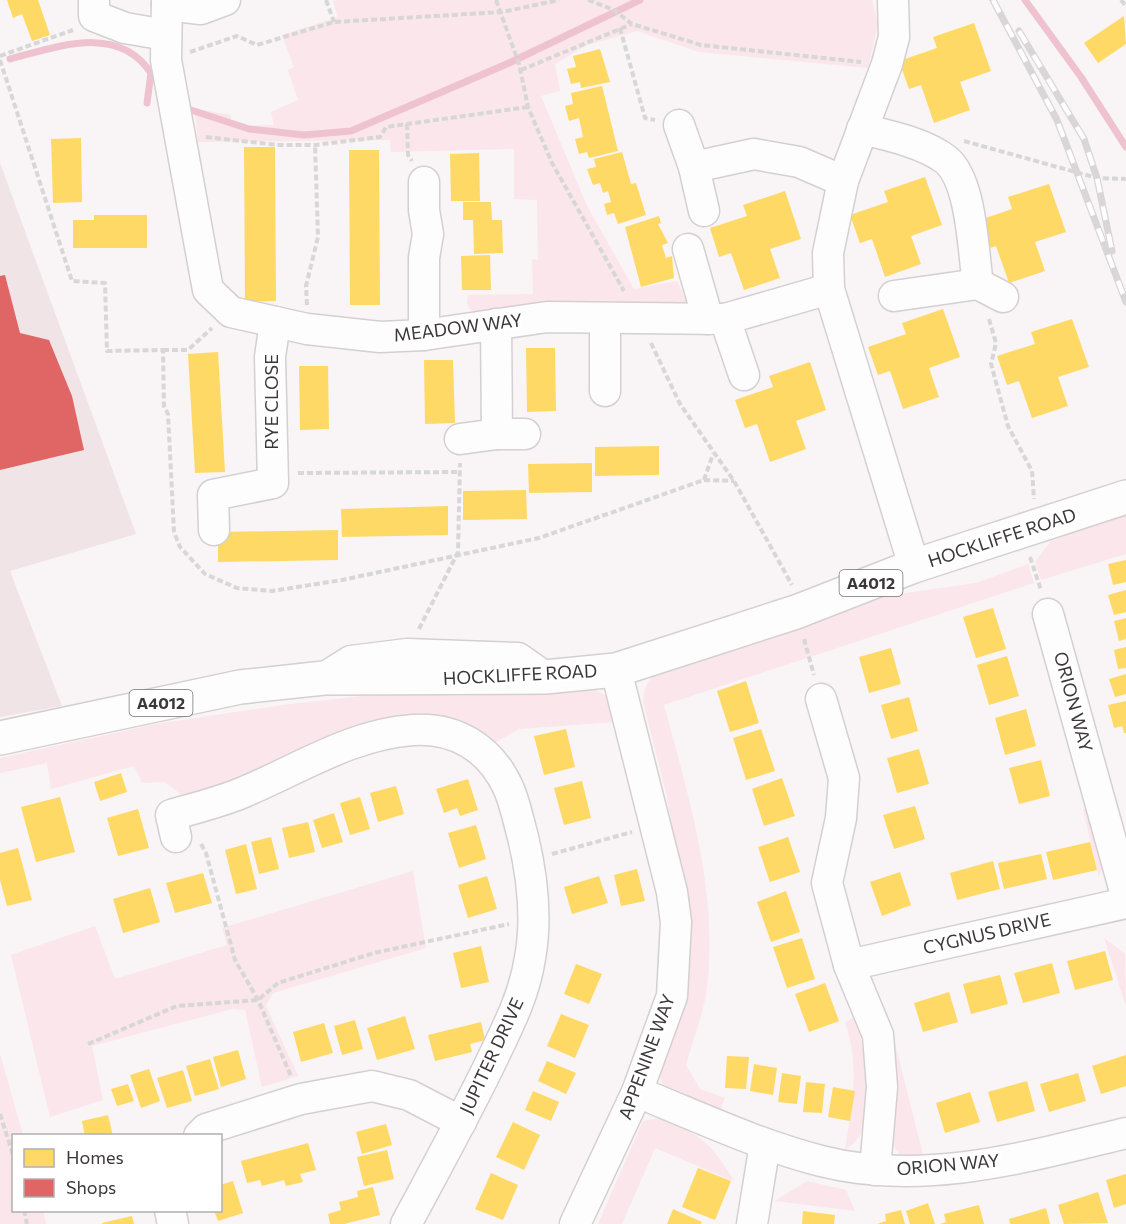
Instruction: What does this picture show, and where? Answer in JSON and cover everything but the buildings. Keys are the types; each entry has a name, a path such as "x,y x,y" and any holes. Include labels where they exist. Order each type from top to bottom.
{"main road":[{"name":"HOCKLIFFE ROAD","path":"0,738 240,687 324,678 545,677 616,670 796,612 914,567 1126,497"}],"street":[{"path":"94,0 94,16 166,48"},
{"path":"225,0 201,9 167,2 166,48 208,290 231,312"},
{"path":"893,0 894,37 843,181 828,253 829,289 914,567"},
{"path":"679,124 694,167 704,211"},
{"path":"862,129 904,140 946,159 957,174 966,202 977,289 894,296"},
{"path":"694,167 754,154 799,162 843,181"},
{"path":"424,182 424,210 428,234 424,258 424,335"},
{"path":"688,249 716,319 744,375"},
{"name":"MEADOW WAY","path":"231,312 307,329 380,337 424,335 546,317 716,319 829,289"},
{"path":"605,318 605,391"},
{"name":"RYE CLOSE","path":"272,478 270,357 275,322"},
{"path":"460,439 511,434 496,324"},
{"path":"214,530 213,495 272,478"},
{"name":"ORION WAY","path":"1048,614 1126,895"},
{"path":"324,678 351,661 407,654 518,658 545,677"},
{"name":"APPENINE WAY","path":"575,1224 637,1092 672,996 676,922 672,892 657,825 616,670"},
{"path":"821,699 844,778 841,818 827,883 849,965 878,1035 882,1087 875,1170"},
{"name":"JUPITER DRIVE","path":"174,814 243,793 318,757 364,740 413,730 447,731 474,744 498,766 512,794 528,860 533,919 530,958 519,1004 461,1122 406,1224"},
{"name":"CYGNUS DRIVE","path":"849,965 1126,903"},
{"path":"201,1134 207,1129 301,1099 372,1086 409,1095 461,1122"},
{"name":"ORION WAY","path":"637,1092 765,1144 822,1162 875,1170 908,1172 983,1166 1126,1133"},
{"path":"752,1224 765,1144"}],"path":[{"path":"326,0 334,22"},
{"path":"496,0 521,70 528,107 552,163 639,319 680,404 734,481 794,588 796,612 821,699"},
{"path":"166,48 237,36 256,45 334,22 502,12 559,0"},
{"path":"588,0 614,10 632,24 700,45 886,64"},
{"path":"1122,0 1126,6"},
{"path":"521,70 632,24"},
{"path":"620,28 645,118 679,124"},
{"path":"0,60 72,281 105,283 107,351 188,350 231,312"},
{"path":"180,134 278,145 315,145 380,137 386,128 407,124 528,107"},
{"path":"407,124 408,155 424,182"},
{"path":"960,140 1096,178 1126,179"},
{"path":"307,329 306,286 318,237 315,145"},
{"path":"977,289 996,343 991,364 1008,426 1032,471 1032,529 1048,614"},
{"path":"163,350 164,406 168,414 174,532 180,547 205,574 237,588 272,591 455,557 539,538 704,480 734,481"},
{"path":"407,654 458,552 460,439"},
{"path":"704,480 713,454"},
{"path":"272,478 460,472"},
{"path":"174,814 206,853 235,960 258,1000 301,1099"},
{"path":"528,860 657,825"},
{"path":"88,1044 177,1006 258,1000 278,983 374,953 533,919"},
{"path":"0,1114 12,1152"}],"shaded area":[{"path":"872,0 878,24 868,68 699,52 637,31 587,45 555,64 560,91 541,96 587,206 634,289 677,281 689,307 577,301 540,303 480,312 471,311 467,304 468,295 533,294 532,259 538,260 537,200 514,199 514,149 391,152 390,140 198,142 195,109 231,115 231,126 274,125 271,112 298,100 288,70 294,67 282,35 338,17 333,1"},
{"path":"0,163 136,534 10,571 62,706 0,717"},
{"path":"1126,513 1126,554 1041,580 1035,562 1051,541"},
{"path":"1028,564 1034,583 664,705 700,848 709,921 706,994 686,1065 700,1089 725,1098 720,1111 665,1091 660,1077 660,1062 682,882 666,793 643,702 648,682 657,673 877,597 976,583"},
{"path":"593,688 611,699 615,722 519,729 492,744 469,726 188,800 165,782 142,783 134,766 51,789 47,763 0,773 0,758 156,724 290,704 391,693 460,696"},
{"path":"1093,807 1105,858 1099,877 1083,809"},
{"path":"413,871 426,948 273,993 266,1006 298,1076 262,1087 245,1010 232,1009 92,1046 103,1100 50,1117 11,955 95,926 115,979 227,945 222,928"},
{"path":"1104,938 1125,954 1126,1006"},
{"path":"887,1012 924,1158 903,1156 893,1144 890,1133 895,1060 884,1014"},
{"path":"855,1017 866,1068 867,1108 864,1126 856,1140 845,1149 854,1069 850,1038 845,1022"},
{"path":"0,1054 23,1134 12,1134 12,1212 43,1212 46,1224 0,1224"},
{"path":"659,1118 685,1129 704,1141 734,1181 655,1148 622,1224 598,1224 643,1121"},
{"path":"807,1181 846,1190 855,1211 775,1201"}],"waterway":[{"path":"191,110 249,129 304,135 351,131 509,63 640,0"},
{"path":"1025,0 1081,77 1126,147"},
{"path":"10,59 47,49 86,43 104,43 122,48 137,58 151,73 147,103"}],"railway":[{"path":"993,0 1057,120 1126,302"},
{"path":"1019,31 1084,139 1097,178 1112,251"}]}
